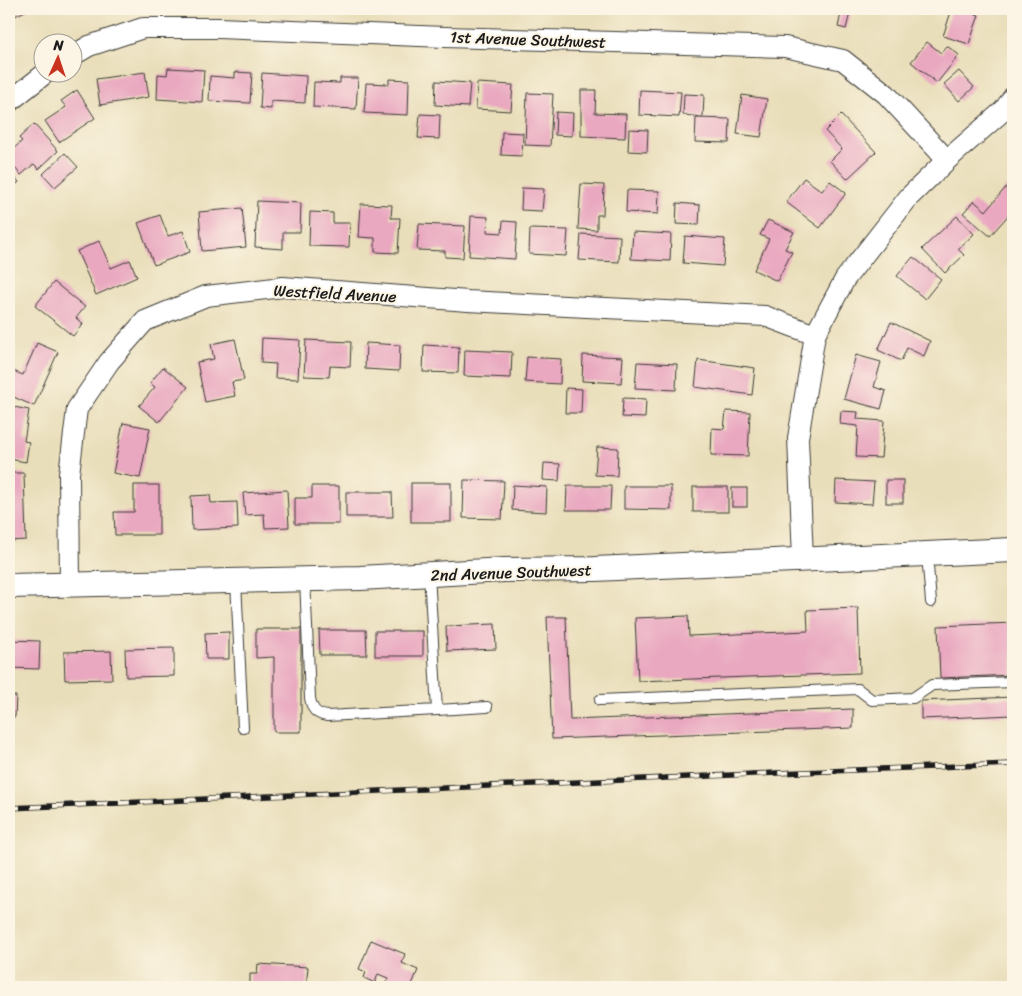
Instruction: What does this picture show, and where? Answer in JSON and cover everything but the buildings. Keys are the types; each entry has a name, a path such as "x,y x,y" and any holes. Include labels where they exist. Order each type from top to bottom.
{"street":[{"name":"1st Avenue Southwest","path":"82,50 143,28 218,28 445,37 786,46 843,60 886,94 947,160"},
{"path":"9,102 34,82"},
{"path":"803,559 798,438 815,335 845,278 909,197 947,160 1004,110 1013,97"},
{"name":"Westfield Avenue","path":"70,585 69,474 78,409 109,362 145,322 206,296 283,287 468,301 765,316 815,335"},
{"name":"2nd Avenue Southwest","path":"9,586 305,579 504,570 595,569 1013,550"}],"lane":[{"path":"928,554 931,602"},
{"path":"429,574 437,710"},
{"path":"305,579 310,698 312,708 318,715 487,707"},
{"path":"236,581 243,728"},
{"path":"600,700 858,689 872,700 914,698 932,685 1013,682"}],"railway":[{"path":"9,808 1013,764"}]}
